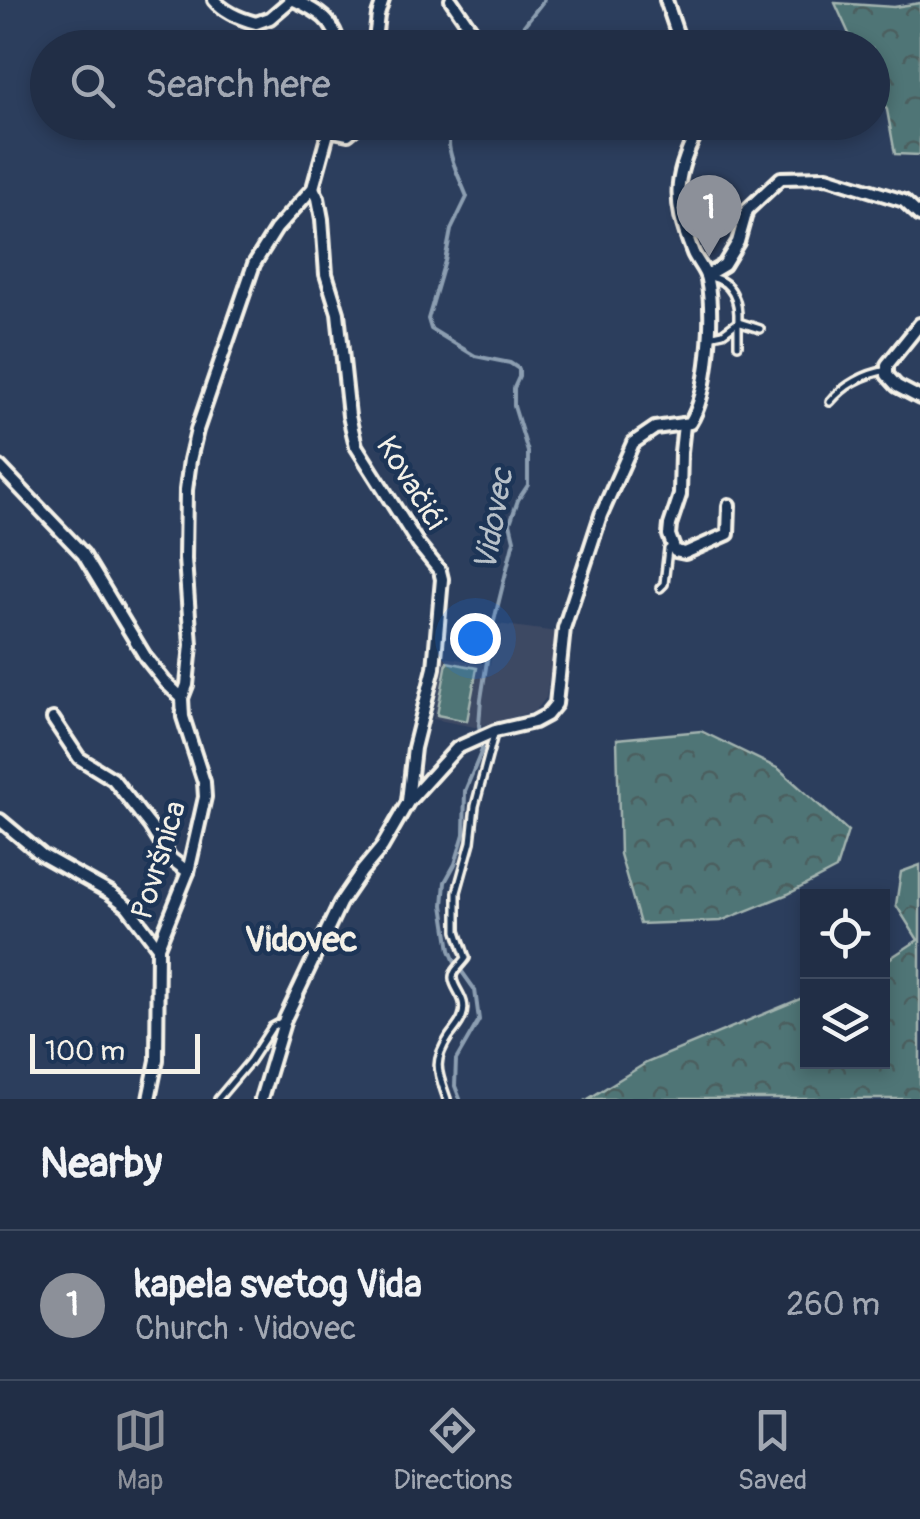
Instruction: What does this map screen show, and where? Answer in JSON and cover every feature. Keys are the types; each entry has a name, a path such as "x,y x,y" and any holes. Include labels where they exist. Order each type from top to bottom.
{"street":[{"path":"214,0 235,15 256,23 270,18 292,0 324,16 335,30"},
{"path":"377,30 383,0"},
{"path":"451,0 472,30"},
{"path":"666,0 676,30"},
{"path":"0,467 83,554 146,658 182,698 191,645 185,559 186,490 197,430 254,264 276,229 313,188 326,140"},
{"path":"261,1099 286,1019 340,903 382,847 408,802 457,748 485,735 534,722 556,704 564,628 601,515 634,443 655,428 690,423 696,414 706,375 707,276 686,233 677,190 694,140"},
{"path":"707,276 724,265 738,242 747,210 781,178 827,177 904,201 920,216"},
{"name":"Kovačići","path":"313,188 322,219 326,274 338,313 356,446 442,579 434,668 414,748 408,802"},
{"path":"920,324 887,364 887,376 920,398"},
{"path":"684,425 680,495 670,525 675,552 685,553 724,538 730,530 729,506"},
{"name":"Površnica","path":"149,1099 157,1060 158,947 188,872 205,796 183,717 182,698"},
{"path":"54,719 80,758 114,780 170,858 188,872"},
{"path":"0,820 42,855 127,906 158,947"}],"lane":[{"path":"707,276 718,278 732,290 739,306 738,345"},
{"path":"738,322 760,329"},
{"path":"709,336 738,322"},
{"path":"830,402 864,374 887,370"},
{"path":"660,588 664,584 668,549 672,546"},
{"path":"447,1099 437,1071 438,1057 463,1015 460,990 452,980 466,958 456,931 456,892 472,842 485,735"},
{"path":"218,1099 272,1027 286,1019"}],"shaded area":[{"path":"497,624 557,632 546,698 535,711 475,727 433,719 445,657 490,665"}],"green space":[{"path":"835,3 894,7 920,3 920,155 895,154 890,126 890,30 847,30"},
{"path":"447,662 477,668 467,721 437,715"},
{"path":"701,731 779,769 848,831 836,869 788,894 721,921 640,924 620,854 617,739"},
{"path":"920,865 920,1099 588,1099 646,1063 800,999 800,1069 890,1069 890,958 918,940 896,905 901,872"}],"waterway":[{"name":"Vidovec","path":"520,30 544,0"},
{"name":"Vidovec","path":"449,140 467,197 451,230 428,319 431,329 475,356 510,363 519,369 514,406 528,452 528,485 510,523 514,540 492,629 481,699 482,750 465,791 464,834 445,882 443,905 450,950 475,990 479,1020 456,1060 455,1086 460,1099"}],"place":[{"name":"kapela svetog Vida","path":"709,257"}],"district":[{"name":"Vidovec","path":"301,940"}]}
